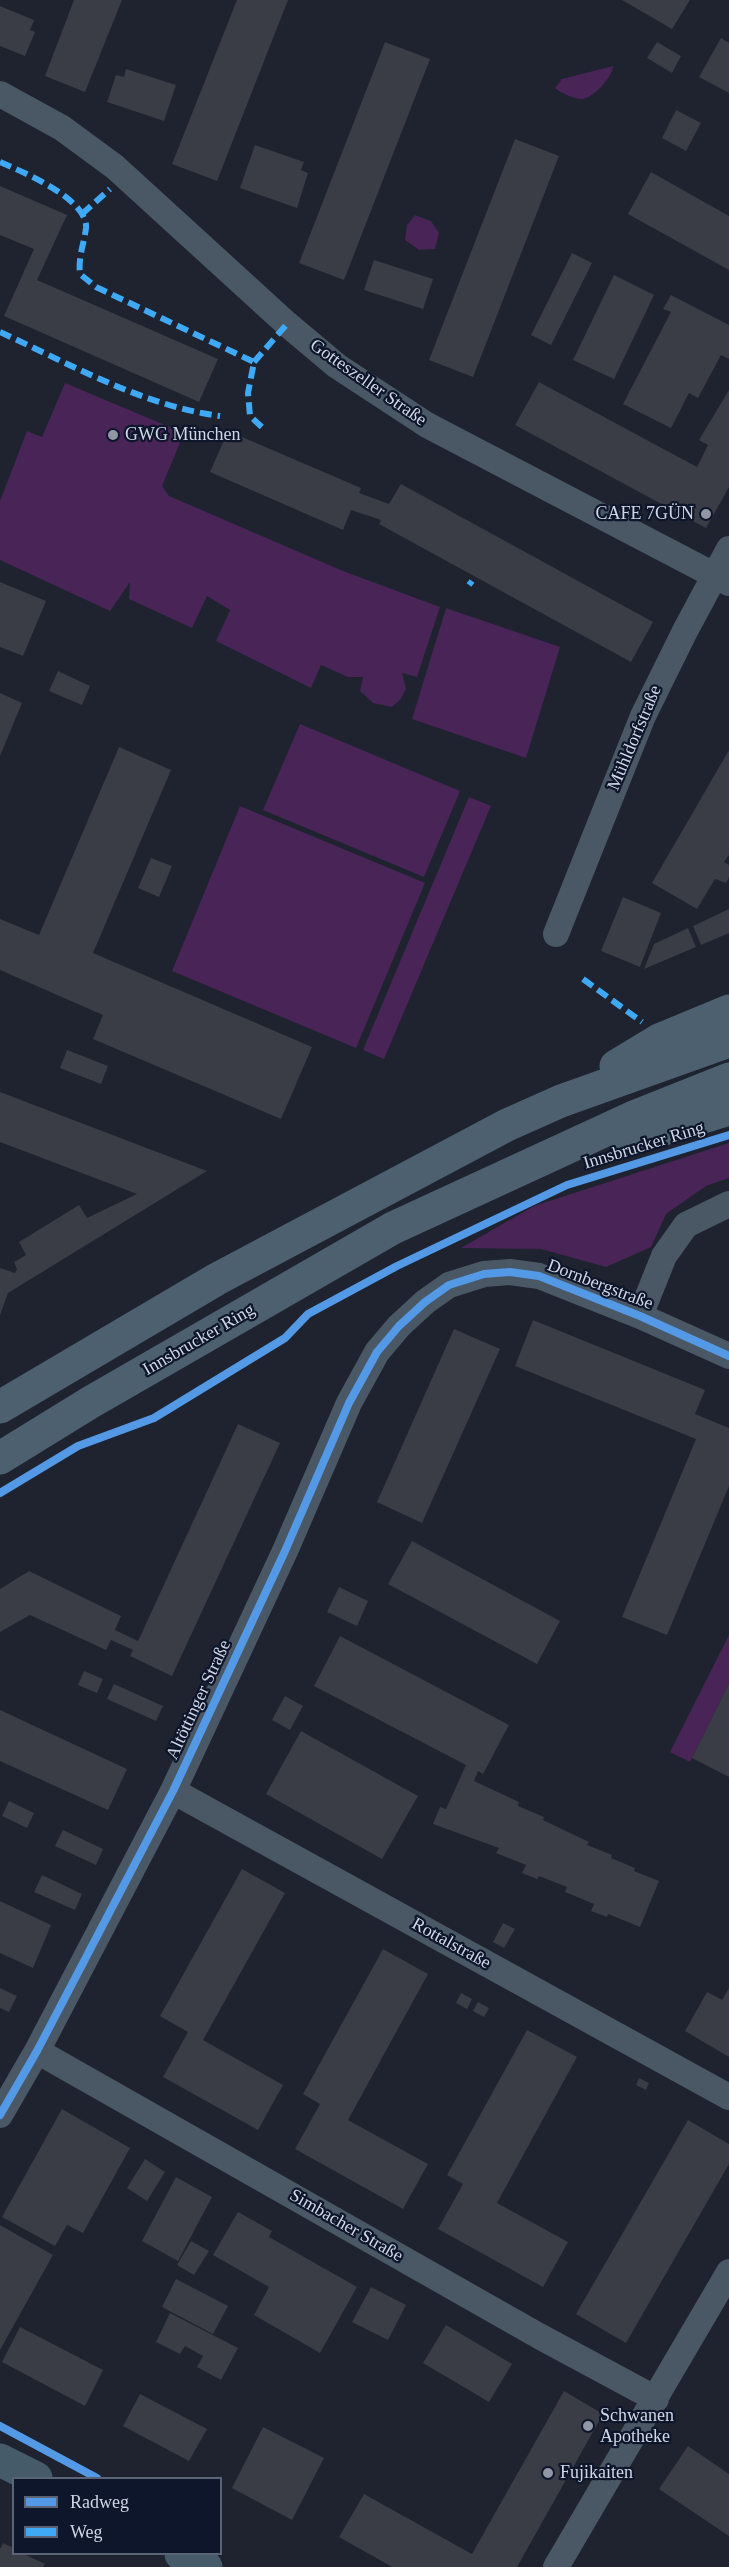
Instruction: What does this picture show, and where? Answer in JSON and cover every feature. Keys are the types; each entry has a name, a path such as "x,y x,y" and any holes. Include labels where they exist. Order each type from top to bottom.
{"highway":[{"path":"561,1101 659,1040 729,1011"},
{"path":"0,1407 217,1279 444,1157 561,1101 729,1041"},
{"name":"Innsbrucker Ring","path":"0,1458 91,1402 393,1228 636,1116 729,1079"},
{"path":"536,1162 628,1140 729,1109"}],"street":[{"name":"Gotteszeller Straße","path":"0,94 62,128 115,167 287,324 337,366 435,429 722,579"},
{"name":"Mühldorfstraße","path":"556,934 643,716 722,579 729,549"},
{"path":"640,1316 664,1256 686,1225 729,1204"},
{"name":"Dornbergstraße","path":"425,1302 449,1285 484,1274 510,1272 540,1276 640,1316 729,1356"},
{"name":"Altöttinger Straße","path":"0,2115 37,2051 173,1791 285,1551 363,1376 377,1352 399,1326 425,1302"},
{"name":"Rottalstraße","path":"173,1791 729,2097"},
{"name":"Simbacher Straße","path":"37,2051 533,2333 656,2399"},
{"path":"556,2567 729,2272"},
{"path":"0,2460 34,2477"},
{"path":"185,2555 206,2567"}],"shaded area":[{"path":"613,66 602,86 587,98 575,98 555,88 562,79"},
{"path":"415,215 431,221 439,233 435,249 419,250 405,240 407,225"},
{"path":"65,383 184,433 162,486 169,496 343,571 440,607 417,677 402,673 406,689 400,700 392,707 373,703 360,691 363,677 348,677 321,665 311,688 216,641 230,610 207,596 192,628 129,599 130,582 110,611 0,560 0,501 27,431 42,437"},
{"path":"446,608 560,647 526,758 412,719"},
{"path":"300,724 460,791 424,877 263,810"},
{"path":"469,797 491,806 384,1059 363,1050"},
{"path":"240,806 425,883 356,1048 172,971"},
{"path":"729,1143 729,1178 706,1186 666,1214 651,1247 606,1267 541,1249 461,1248 534,1206"},
{"path":"729,1635 729,1683 690,1762 670,1752"}],"building":[{"path":"74,0 122,0 85,92 45,76"},
{"path":"237,0 288,0 217,181 172,164"},
{"path":"622,0 690,0 672,29"},
{"path":"0,6 34,20 30,30 35,32 25,56 0,46"},
{"path":"721,38 729,43 729,93 699,77"},
{"path":"385,42 430,59 344,280 299,263"},
{"path":"657,42 681,56 672,73 647,58"},
{"path":"126,69 176,85 164,121 107,102 116,75 124,77"},
{"path":"676,110 701,123 686,151 662,138"},
{"path":"515,139 559,156 473,377 429,360"},
{"path":"255,145 304,162 301,170 308,173 297,208 240,188"},
{"path":"651,172 729,216 729,270 628,214"},
{"path":"0,186 67,215 37,280 218,359 199,402 4,316 34,249 0,235"},
{"path":"572,253 592,263 551,345 531,335"},
{"path":"374,260 433,279 423,309 364,290"},
{"path":"614,275 654,295 614,379 573,360"},
{"path":"671,295 729,325 729,359 721,355 698,398 689,393 671,428 623,404 671,312 663,309"},
{"path":"539,382 697,467 708,445 699,440 729,390 729,487 706,528 515,425"},
{"path":"228,431 361,488 359,493 389,504 401,484 653,622 631,662 379,524 381,520 351,510 343,530 210,472"},
{"path":"0,582 46,601 23,656 0,647"},
{"path":"58,671 90,686 82,705 49,691"},
{"path":"0,693 22,703 0,756"},
{"path":"119,747 171,770 93,953 312,1047 281,1119 93,1039 103,1015 0,970 0,919 39,935"},
{"path":"729,750 729,855 724,862 729,865 729,877 726,883 715,879 697,909 652,883"},
{"path":"151,858 172,866 159,897 138,888"},
{"path":"623,897 661,913 640,967 601,951"},
{"path":"729,909 729,933 701,945 693,926"},
{"path":"688,928 696,947 644,969 654,944"},
{"path":"67,1050 108,1066 101,1084 60,1068"},
{"path":"0,1092 207,1171 8,1293 0,1315 0,1268 15,1273 17,1269 14,1262 26,1255 19,1242 79,1205 87,1218 137,1194 0,1142"},
{"path":"533,1320 705,1390 695,1414 729,1428 729,1486 667,1635 622,1617 696,1439 515,1366"},
{"path":"454,1329 500,1349 422,1523 377,1502"},
{"path":"238,1424 280,1443 172,1676 130,1656 133,1650 111,1640 106,1650 30,1615 0,1632 0,1589 29,1571 121,1616 115,1630 138,1641"},
{"path":"412,1541 560,1621 537,1664 388,1584"},
{"path":"339,1587 368,1601 357,1626 327,1612"},
{"path":"340,1636 509,1725 483,1774 478,1771 474,1781 519,1802 518,1806 544,1817 543,1820 589,1842 587,1845 612,1855 611,1858 635,1868 634,1871 659,1881 640,1927 608,1914 607,1917 591,1911 594,1904 565,1892 567,1887 539,1876 537,1879 522,1873 526,1865 496,1853 499,1848 433,1824 440,1807 446,1809 466,1765 314,1686"},
{"path":"84,1671 103,1679 97,1693 78,1685"},
{"path":"729,1683 729,1777 692,1758"},
{"path":"114,1684 163,1706 156,1721 107,1699"},
{"path":"285,1696 303,1706 290,1730 272,1720"},
{"path":"0,1710 127,1769 108,1810 0,1761"},
{"path":"301,1731 418,1796 382,1859 266,1794"},
{"path":"9,1801 34,1813 27,1828 2,1816"},
{"path":"63,1830 103,1849 96,1865 55,1846"},
{"path":"242,1869 285,1893 203,2040 283,2085 258,2130 163,2077 188,2032 160,2016"},
{"path":"42,1875 82,1894 75,1910 34,1892"},
{"path":"0,1901 51,1925 33,1968 0,1953"},
{"path":"503,1923 515,1929 504,1948 493,1942"},
{"path":"383,1949 428,1974 348,2120 428,2164 403,2209 295,2149 320,2104 303,2094"},
{"path":"0,1988 17,1996 9,2012 0,2008"},
{"path":"729,1988 729,2057 685,2031 707,1992 722,2000"},
{"path":"461,1993 472,1999 467,2009 456,2003"},
{"path":"478,2002 489,2008 484,2017 473,2011"},
{"path":"527,2030 577,2057 497,2203 568,2242 543,2287 438,2229 463,2184 447,2175"},
{"path":"639,2078 649,2083 646,2090 636,2085"},
{"path":"62,2109 130,2148 83,2233 67,2225 55,2246 2,2217"},
{"path":"688,2120 729,2144 729,2164 626,2343 576,2314"},
{"path":"145,2159 165,2172 147,2201 127,2188"},
{"path":"176,2177 212,2197 178,2261 142,2241"},
{"path":"238,2212 272,2231 269,2237 357,2287 320,2353 254,2315 269,2287 213,2255"},
{"path":"0,2225 53,2255 0,2350"},
{"path":"191,2241 209,2251 194,2275 177,2265"},
{"path":"176,2279 228,2306 213,2334 162,2307"},
{"path":"371,2287 406,2305 388,2340 352,2322"},
{"path":"170,2313 238,2348 221,2380 197,2367 203,2356 185,2346 180,2354 156,2342"},
{"path":"446,2325 512,2364 489,2402 423,2363"},
{"path":"20,2327 103,2370 85,2406 2,2362"},
{"path":"564,2391 603,2414 517,2567 392,2567 339,2537 364,2494 472,2554"},
{"path":"140,2394 207,2429 189,2461 123,2426"},
{"path":"263,2427 324,2458 292,2520 232,2488"},
{"path":"688,2446 729,2474 729,2536 659,2489"},
{"path":"3,2543 12,2547 12,2555 26,2555 45,2564 43,2567 0,2567 0,2549"}],"marked path":[{"path":"0,162 52,188 77,207 84,217 86,228 80,256 80,274 96,287 254,362 248,393 250,416 266,431"},
{"path":"82,214 110,189"},
{"path":"254,362 287,324"},
{"path":"0,332 135,393 191,411 220,416"},
{"path":"469,585 472,581"},
{"path":"583,979 642,1022"}],"cycle path":[{"path":"0,1493 78,1446 154,1418 285,1338 308,1314 397,1266 567,1185 729,1135"},
{"path":"0,2115 37,2051 173,1791 285,1551 349,1403 377,1352 399,1326 425,1302 449,1285 484,1274 510,1272 539,1276 640,1316 729,1356"},
{"path":"0,2426 95,2477"}],"place":[{"name":"GWG München","path":"113,435"},
{"name":"CAFE 7GÜN","path":"706,514"},
{"name":"Schwanen Apotheke","path":"588,2426"},
{"name":"Fujikaiten","path":"548,2473"}]}
